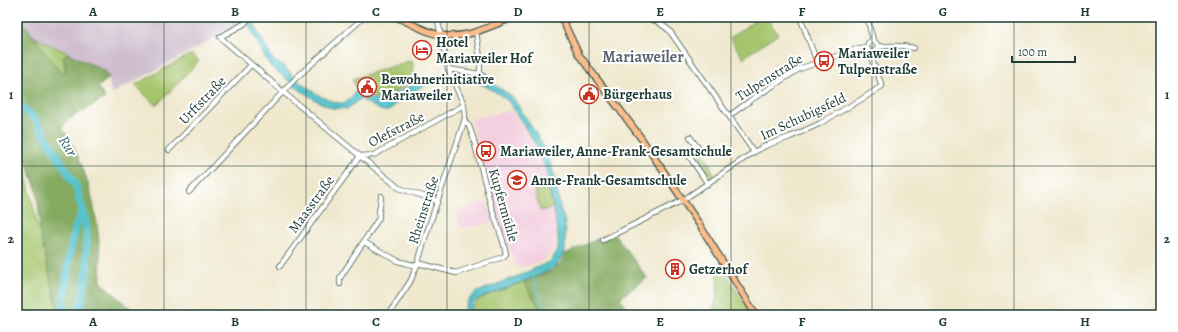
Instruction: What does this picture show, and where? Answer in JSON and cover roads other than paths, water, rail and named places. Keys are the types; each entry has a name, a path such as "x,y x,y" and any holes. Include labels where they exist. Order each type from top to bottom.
{"main road":[{"path":"397,17 429,32 441,35 457,36 476,32 514,17"},
{"path":"561,17 579,55 641,138 683,200 756,315"}],"street":[{"name":"Olefstraße","path":"250,17 244,24 220,37 282,92 360,156 374,155 464,105"},
{"path":"189,192 296,78 364,17"},
{"path":"437,17 449,70 464,105"},
{"path":"644,17 658,22 669,30 754,152"},
{"path":"800,17 817,62"},
{"path":"867,17 873,40 878,47"},
{"path":"476,32 480,57 480,74"},
{"path":"873,40 867,47 870,56 878,47 902,45 914,48"},
{"name":"Tulpenstraße","path":"729,116 799,69 860,48 867,47"},
{"name":"Im Schubigsfeld","path":"603,240 683,200 771,142 790,137 808,129 876,91 882,86 870,56"},
{"name":"Urftstraße","path":"169,150 251,65"},
{"path":"449,70 480,74 488,80"},
{"name":"Rheinstraße","path":"391,314 410,282 417,264 464,121 464,105"},
{"name":"Kupfermühle","path":"417,264 456,273 503,257 506,254 491,206 473,137 469,126 464,121"},
{"path":"690,137 699,149 689,156 708,184"},
{"path":"360,156 399,188 438,202"},
{"name":"Maasstraße","path":"280,266 360,156"},
{"path":"340,284 340,278 379,218 378,209 381,196"},
{"path":"364,242 398,261 417,264"}],"water":[{"path":"252,17 259,17 255,24 256,28 273,60 284,67 310,90 331,101 343,103 350,99 355,92 362,93 386,105 389,103 392,95 418,81 455,71 487,80 510,95 540,140 548,156 555,178 560,208 565,222 565,249 557,265 548,271 476,300 471,307 470,315 463,315 467,302 477,292 549,262 553,258 558,248 555,216 546,170 537,147 509,102 498,93 484,85 468,79 454,77 436,81 419,88 414,92 400,98 392,109 388,111 378,109 360,99 347,109 332,108 303,92 271,67 248,24"}],"waterway":[{"name":"Rur","path":"17,103 35,119 76,186 86,223 87,272 79,315"},
{"name":"Rur","path":"62,315 70,251 76,226 83,211"},
{"path":"532,275 545,311 549,315"},
{"name":"Rur","path":"70,315 80,307"},
{"path":"601,315 609,310 627,308 632,315"}],"place":[{"name":"Hotel Mariaweiler Hof","path":"422,50"},
{"name":"Mariaweiler Tulpenstraße","path":"824,61"},
{"name":"Bewohnerinitiative Mariaweiler","path":"367,87"},
{"name":"Bürgerhaus","path":"589,94"},
{"name":"Mariaweiler, Anne-Frank-Gesamtschule","path":"486,151"},
{"name":"Anne-Frank-Gesamtschule","path":"517,180"},
{"name":"Getzerhof","path":"675,269"}],"district":[{"name":"Mariaweiler","path":"643,56"}]}
